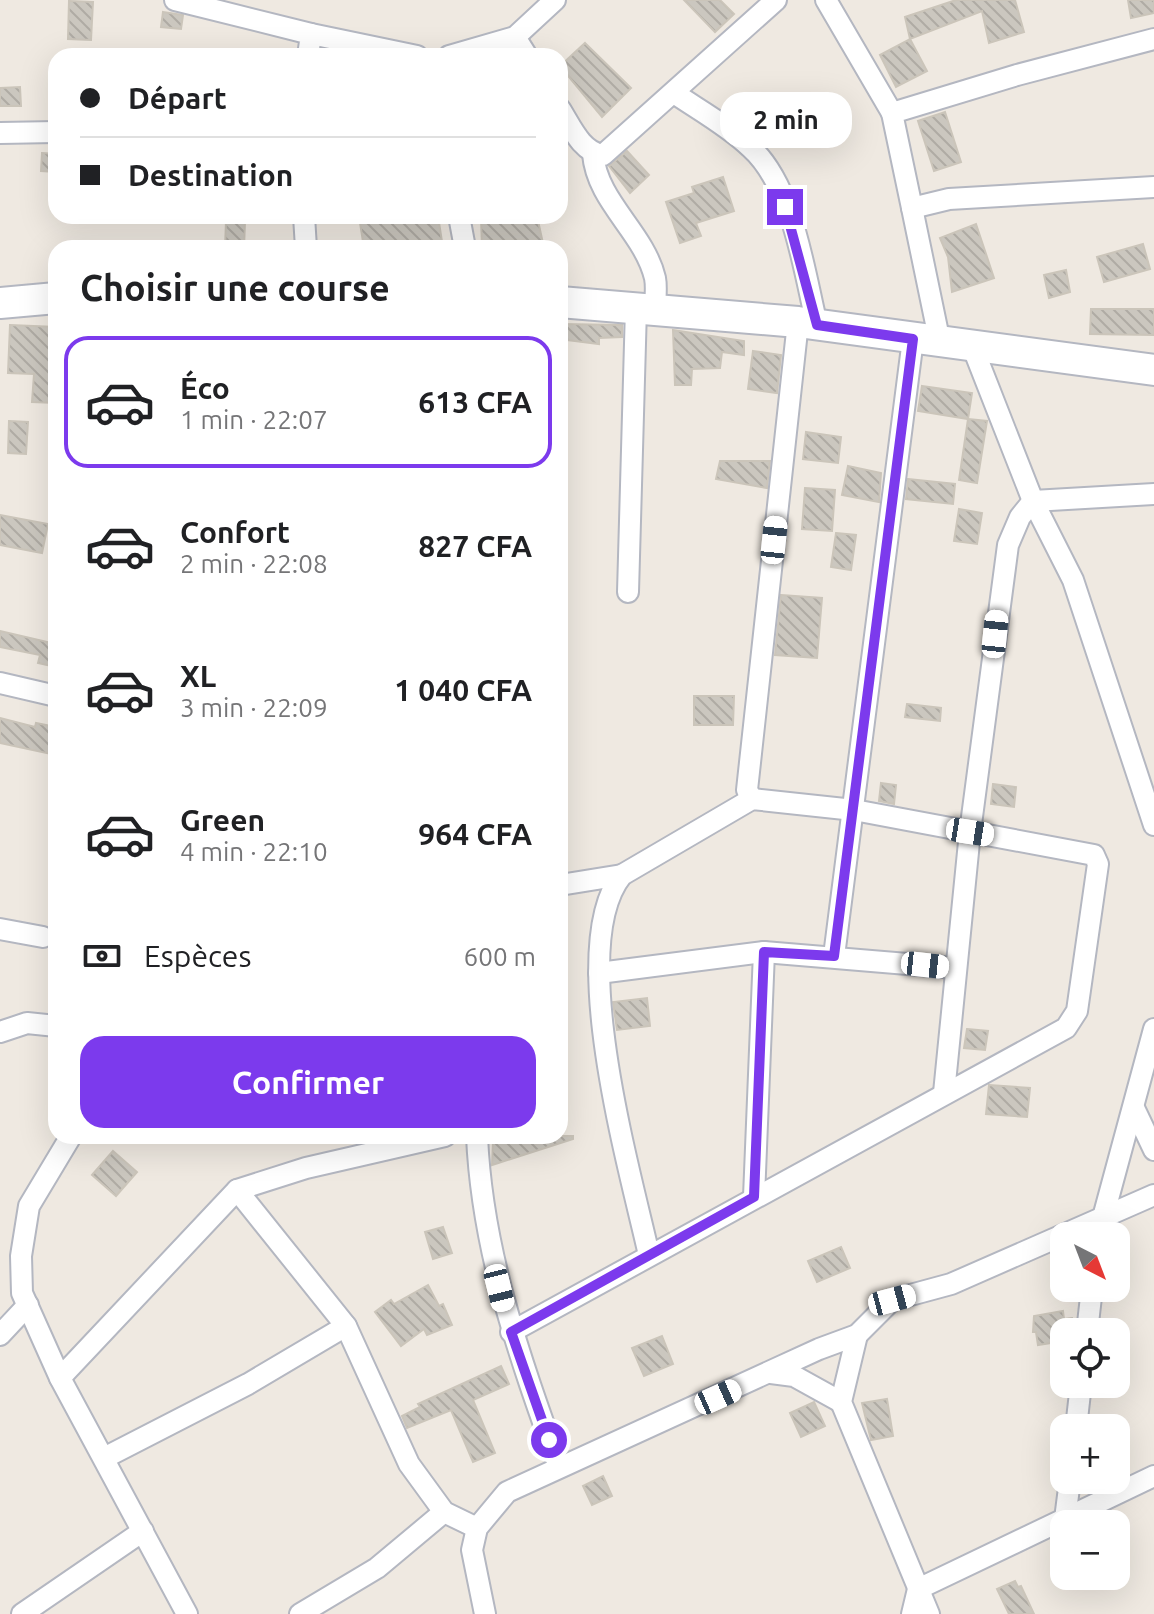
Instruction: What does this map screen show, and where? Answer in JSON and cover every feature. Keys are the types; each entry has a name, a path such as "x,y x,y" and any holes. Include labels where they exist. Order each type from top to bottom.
{"street":[{"path":"175,0 378,48"},
{"path":"477,48 515,37 555,0"},
{"path":"568,122 581,143 593,154 603,155 776,0"},
{"path":"826,0 892,113 912,208 926,341 834,956"},
{"path":"309,48 311,34"},
{"path":"515,37 522,48"},
{"path":"892,113 1031,70 1154,39"},
{"path":"674,93 751,147 765,164 794,230 807,323 747,790 752,799"},
{"path":"0,133 48,132"},
{"path":"593,154 595,171 603,190 654,273 645,309 628,592"},
{"path":"912,208 949,199 1154,187"},
{"path":"0,289 48,291"},
{"path":"0,303 48,299"},
{"path":"568,303 807,323 973,348 1154,370"},
{"path":"973,348 1033,501 1073,580 1154,825"},
{"path":"944,1093 970,832 1008,545 1020,517 1033,501 1154,494"},
{"path":"0,683 48,694"},
{"path":"511,1332 1058,1033 1072,1020 1098,864 1094,855 854,810 752,799 622,875 610,889 599,973 610,1080 649,1255"},
{"path":"568,884 622,875"},
{"path":"0,929 43,937"},
{"path":"599,973 764,952 955,968"},
{"path":"754,1197 764,952"},
{"path":"0,1032 27,1023 48,1025"},
{"path":"1101,1222 1154,1029"},
{"path":"1134,1108 1154,1150"},
{"path":"66,1144 29,1206 21,1256 22,1293 60,1378 187,1614"},
{"path":"60,1378 237,1190 306,1168 410,1144"},
{"path":"477,1144 479,1179 489,1237 511,1332 559,1467"},
{"path":"237,1190 346,1326 409,1464 444,1512 477,1528"},
{"path":"1109,1222 1154,1195"},
{"path":"485,1614 472,1550 477,1528 507,1492 819,1349 857,1335 892,1300 951,1284 1050,1247"},
{"path":"0,1335 28,1305"},
{"path":"104,1458 248,1384 346,1326"},
{"path":"857,1335 841,1402 929,1614"},
{"path":"771,1373 794,1376 841,1402"},
{"path":"1084,1510 1154,1476"},
{"path":"300,1614 377,1568 444,1512"},
{"path":"918,1589 1050,1526"},
{"path":"22,1614 143,1531"},
{"path":"912,1614 918,1589"}],"building":[{"path":"684,0 720,0 734,14 715,32"},
{"path":"956,0 1015,0 1024,32 989,43 982,11 910,39 905,17"},
{"path":"1128,0 1154,0 1154,13 1131,18"},
{"path":"69,1 93,2 91,40 68,39"},
{"path":"163,12 183,15 181,29 161,27"},
{"path":"910,39 927,71 896,87 880,55"},
{"path":"585,43 631,88 602,117 568,76 568,59"},
{"path":"20,87 21,106 0,106 0,88"},
{"path":"945,112 961,162 934,171 918,121"},
{"path":"627,151 649,175 630,193 609,166"},
{"path":"42,153 48,153 48,171 41,171"},
{"path":"723,177 734,211 696,223 701,236 680,243 666,202 694,193 692,187"},
{"path":"226,224 245,224 244,240 225,240"},
{"path":"360,224 439,224 442,240 363,240"},
{"path":"481,224 539,224 542,240 482,240"},
{"path":"976,224 994,278 952,292 948,257 940,238"},
{"path":"1143,244 1150,269 1104,282 1097,257"},
{"path":"1066,270 1070,292 1049,298 1044,275"},
{"path":"1091,309 1154,309 1154,335 1090,334"},
{"path":"568,324 622,325 622,337 599,338 599,344 568,340"},
{"path":"10,325 48,327 48,403 32,402 34,374 8,373"},
{"path":"673,330 744,341 744,355 722,352 720,368 692,369 691,385 675,385"},
{"path":"753,351 781,355 777,393 748,389"},
{"path":"922,386 972,393 968,419 918,411"},
{"path":"968,419 987,421 977,483 959,480"},
{"path":"9,421 28,422 26,454 8,453"},
{"path":"806,432 841,437 838,463 803,459"},
{"path":"720,461 770,461 767,488 716,479"},
{"path":"848,466 881,473 879,502 842,495"},
{"path":"908,479 955,484 953,504 906,499"},
{"path":"805,488 835,490 832,531 802,529"},
{"path":"959,509 982,513 977,544 954,541"},
{"path":"0,515 48,524 42,553 0,545"},
{"path":"836,533 856,535 851,570 831,567"},
{"path":"781,595 822,598 817,658 775,655"},
{"path":"0,631 48,642 48,665 38,663 40,655 0,647"},
{"path":"694,696 734,696 733,725 694,725"},
{"path":"907,704 941,708 940,721 905,717"},
{"path":"0,718 35,727 36,723 48,725 48,753 0,743"},
{"path":"881,783 896,785 894,804 879,801"},
{"path":"993,784 1016,787 1014,807 991,804"},
{"path":"647,998 650,1026 617,1030 613,1002"},
{"path":"967,1029 988,1031 985,1050 964,1048"},
{"path":"989,1085 1030,1088 1027,1117 986,1114"},
{"path":"493,1144 557,1144 492,1165"},
{"path":"113,1151 137,1172 116,1196 92,1175"},
{"path":"443,1227 452,1253 433,1259 425,1232"},
{"path":"841,1247 850,1268 817,1282 808,1261"},
{"path":"428,1285 439,1306 443,1304 452,1325 427,1335 424,1329 401,1346 375,1312 391,1300 394,1304"},
{"path":"1063,1311 1064,1318 1050,1318 1050,1343 1038,1345 1036,1332 1033,1332 1034,1316"},
{"path":"662,1336 673,1364 644,1376 632,1348"},
{"path":"501,1366 509,1384 473,1400 495,1453 473,1462 451,1410 407,1428 402,1416 420,1407 418,1404"},
{"path":"887,1399 893,1436 871,1440 862,1403"},
{"path":"814,1402 825,1426 801,1437 790,1413"},
{"path":"603,1476 612,1496 592,1505 583,1486"},
{"path":"1015,1581 1018,1587 1021,1586 1034,1614 1009,1614 997,1589"}],"route":[{"path":"549,1440 511,1332 754,1197 764,952 834,956 913,339 817,325 794,230 785,207"}]}
